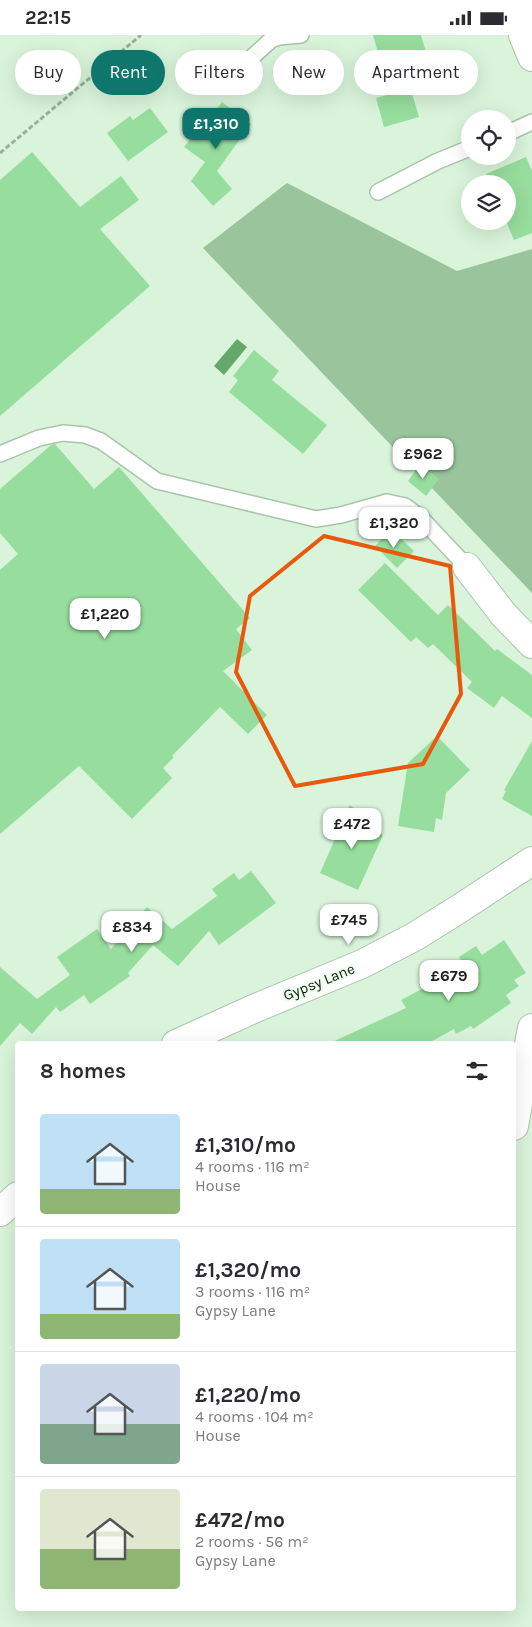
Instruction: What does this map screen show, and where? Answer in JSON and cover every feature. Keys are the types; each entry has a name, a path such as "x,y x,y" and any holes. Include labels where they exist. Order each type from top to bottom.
{"street":[{"path":"523,35 532,57"},
{"path":"467,567 503,614 532,644"},
{"name":"Gypsy Lane","path":"183,1041 258,1007 362,964 414,937 532,861"},
{"path":"516,1116 532,1028"},
{"path":"0,1212 15,1198"}],"lane":[{"path":"260,50 271,40 279,37 301,35"},
{"path":"516,130 532,123"},
{"path":"378,192 438,161 461,152"},
{"path":"0,453 39,438 63,433 85,435 101,441 157,481 316,519 341,515 387,502 405,507 420,517 467,567"}],"path":[{"path":"0,153 140,35"}],"highlighted area":[{"path":"324,536 450,566 461,694 423,764 295,786 236,672 250,596"}],"shaded area":[{"path":"287,183 457,271 532,249 532,593 203,248"},
{"path":"237,339 247,347 224,375 214,366"}],"building":[{"path":"373,35 421,35 425,50 377,50"},
{"path":"386,95 412,95 419,117 384,127 376,98"},
{"path":"222,102 251,124 216,170 232,189 213,206 191,181 205,162 184,147 196,131 199,133"},
{"path":"150,108 168,132 128,161 107,133 130,116 133,120"},
{"path":"32,152 80,207 121,176 139,200 100,229 150,286 0,416 0,180"},
{"path":"526,157 532,171 532,233 514,240 510,230 516,230 516,175 486,174 507,165 516,165 516,161"},
{"path":"254,350 279,371 272,380 327,425 303,454 229,392 238,380 233,376"},
{"path":"55,444 94,489 119,467 250,618 236,629 252,650 223,671 267,715 248,734 220,707 172,756 174,757 163,768 172,778 132,819 79,766 0,834 0,570 18,554 0,533 0,489 51,445"},
{"path":"420,464 439,479 426,496 408,481"},
{"path":"391,529 414,551 397,568 375,546"},
{"path":"385,563 438,615 448,605 495,651 497,649 532,675 532,718 502,696 494,708 467,688 472,682 433,644 428,648 416,637 411,642 358,590"},
{"path":"437,736 470,770 446,793 442,820 436,818 434,832 398,826 408,763"},
{"path":"532,741 532,816 502,799 506,791 504,790"},
{"path":"350,805 383,835 358,890 320,873"},
{"path":"251,871 276,903 219,945 209,931 178,966 153,945 128,973 130,976 90,1004 84,995 60,1012 56,1007 32,1034 20,1023 0,1046 0,967 37,999 70,975 57,957 97,929 111,949 147,907 172,929 217,896 212,889 234,873 239,880"},
{"path":"504,940 526,973 514,980 519,986 506,995 511,1003 473,1029 471,1026 456,1034 454,1029 432,1041 334,1041 406,1008 401,1000 465,966 459,957 476,946 482,955"}]}
